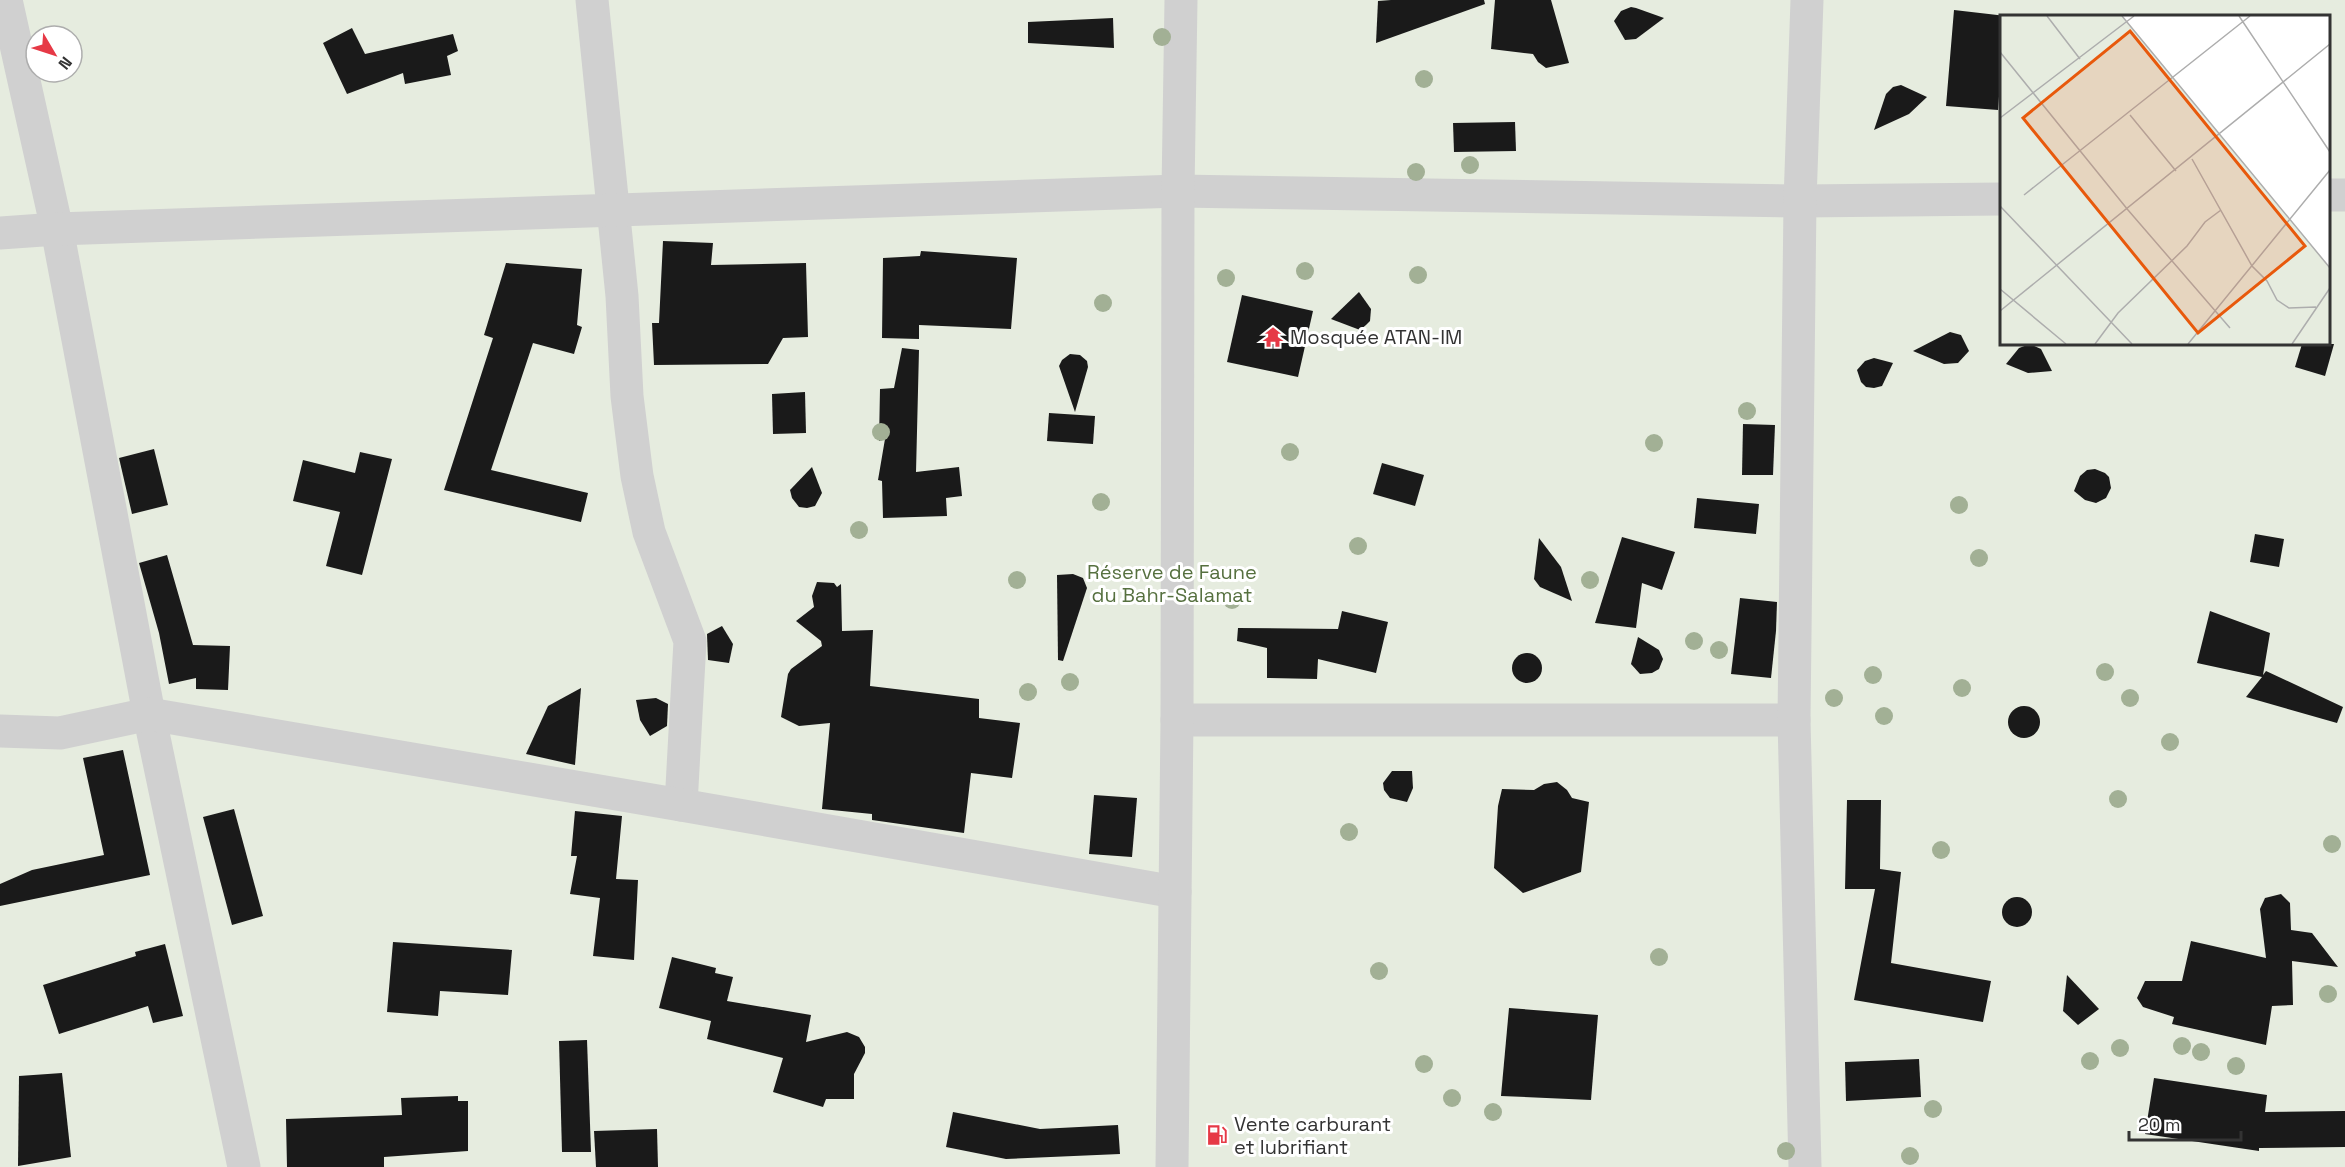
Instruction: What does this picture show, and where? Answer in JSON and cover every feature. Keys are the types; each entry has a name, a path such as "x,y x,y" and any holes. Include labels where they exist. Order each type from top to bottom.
{"street":[{"path":"6,0 57,229 149,714 243,1167"},
{"path":"592,0 622,296 627,396 638,476 649,532 690,641 681,805"},
{"path":"1172,1167 1181,0"},
{"path":"1805,1167 1794,720 1800,201 1807,0"},
{"path":"0,233 614,209 1178,191 1800,201 2000,199"},
{"path":"0,731 60,733 149,714 1175,892"},
{"path":"1177,720 1794,720"}],"green space":[{"name":"Réserve de Faune du Bahr-Salamat","path":"0,0 2345,0 2345,1167 0,1167"}],"building":[{"path":"1484,0 1485,4 1376,43 1378,1"},
{"path":"1495,0 1551,0 1569,63 1546,68 1533,54 1491,49"},
{"path":"1631,7 1664,18 1636,39 1625,40 1614,21 1621,11"},
{"path":"1954,10 2000,15 1998,110 1946,106"},
{"path":"1113,18 1114,48 1028,43 1028,22"},
{"path":"352,28 365,54 453,34 458,51 447,56 451,75 405,84 403,73 347,94 323,43"},
{"path":"1901,85 1927,97 1909,114 1874,130 1886,94 1893,87"},
{"path":"1515,122 1516,151 1454,152 1453,123"},
{"path":"663,241 713,243 711,265 806,263 808,337 783,338 768,364 654,365 652,323 659,323"},
{"path":"921,251 1017,258 1011,329 919,325 919,339 882,338 883,258 920,256"},
{"path":"506,263 582,269 577,325 582,327 574,354 533,343 491,470 588,493 581,522 444,490 493,338 484,335"},
{"path":"1359,292 1371,309 1370,321 1366,325 1360,330 1331,319"},
{"path":"1242,295 1313,311 1298,377 1227,362"},
{"path":"1950,332 1961,335 1969,351 1958,363 1944,364 1913,351"},
{"path":"2334,344 2325,376 2295,367 2302,345"},
{"path":"2032,345 2041,349 2052,371 2028,373 2006,364 2019,348"},
{"path":"902,348 919,350 916,472 959,467 962,496 946,498 947,516 883,518 882,481 878,480 885,439 879,441 880,389 894,388"},
{"path":"1070,354 1080,355 1087,361 1088,367 1075,412 1059,366 1062,360"},
{"path":"1874,358 1893,363 1882,386 1866,387 1861,382 1857,370 1865,361"},
{"path":"805,392 806,433 773,434 772,394"},
{"path":"1049,413 1095,416 1093,444 1047,441"},
{"path":"1743,424 1775,425 1773,475 1742,475"},
{"path":"154,449 168,505 132,514 119,458"},
{"path":"360,452 392,459 362,575 326,566 340,512 293,501 303,460 355,473"},
{"path":"1382,463 1424,475 1415,506 1373,494"},
{"path":"812,467 822,493 815,506 799,507 792,498 790,490"},
{"path":"2095,469 2109,477 2111,488 2106,498 2096,503 2085,500 2074,491 2080,476 2087,470"},
{"path":"1697,498 1759,504 1756,534 1694,528"},
{"path":"2255,534 2284,539 2279,567 2250,562"},
{"path":"1622,537 1675,552 1662,590 1642,583 1636,628 1595,623"},
{"path":"1539,538 1561,567 1572,601 1540,587 1534,579"},
{"path":"167,555 193,645 230,646 228,690 196,689 196,678 169,684 159,633 139,563"},
{"path":"1073,574 1083,578 1087,588 1063,661 1058,660 1057,575"},
{"path":"817,582 834,583 837,587 841,584 842,631 873,630 870,686 979,699 979,718 1020,723 1012,778 971,773 964,833 872,820 872,814 822,809 830,723 799,726 781,717 788,674 791,669 822,646 821,641 796,621 814,607 812,596"},
{"path":"1740,598 1777,602 1771,678 1731,674"},
{"path":"1342,611 1388,622 1376,673 1318,659 1317,679 1267,678 1267,648 1237,641 1238,628 1338,629"},
{"path":"2210,611 2270,633 2263,675 2266,671 2343,707 2337,723 2246,697 2262,677 2197,663"},
{"path":"722,626 733,644 729,663 708,660 707,634"},
{"path":"1638,637 1659,650 1663,659 1659,669 1652,673 1640,674 1631,664"},
{"path":"1527,653 1538,657 1542,668 1538,679 1527,683 1516,679 1512,668 1516,657"},
{"path":"581,688 575,765 526,754 548,706"},
{"path":"656,698 668,704 667,726 650,736 640,720 636,700"},
{"path":"2024,706 2035,711 2040,722 2035,733 2024,738 2013,733 2008,722 2013,711"},
{"path":"123,750 150,875 0,906 0,884 32,870 104,855 83,758"},
{"path":"1392,771 1412,771 1413,788 1407,802 1390,798 1384,790 1383,783"},
{"path":"1557,782 1567,790 1572,798 1589,802 1581,872 1523,893 1494,868 1498,806 1502,789 1534,790 1544,784"},
{"path":"1094,795 1137,798 1132,857 1089,854"},
{"path":"1847,800 1881,800 1880,869 1901,872 1891,963 1991,981 1983,1022 1854,1000 1875,889 1845,889"},
{"path":"234,809 263,916 232,925 203,817"},
{"path":"575,811 622,816 616,879 638,880 634,960 593,956 600,898 570,894 577,856 571,856"},
{"path":"2281,894 2290,903 2291,930 2312,933 2338,967 2292,961 2293,1005 2272,1006 2266,1045 2172,1024 2174,1017 2143,1007 2137,998 2145,981 2182,981 2191,941 2266,958 2260,909 2265,898"},
{"path":"2017,897 2028,901 2032,912 2028,923 2017,927 2006,923 2002,912 2006,901"},
{"path":"393,942 512,950 508,995 440,991 438,1016 387,1012"},
{"path":"165,944 183,1016 153,1023 148,1006 59,1034 43,985 136,956 135,952"},
{"path":"672,957 716,968 715,973 733,977 727,1001 811,1015 806,1042 847,1032 859,1037 865,1047 865,1053 854,1074 854,1099 826,1099 823,1107 773,1092 783,1058 707,1039 711,1021 659,1008"},
{"path":"2067,975 2099,1009 2078,1025 2063,1011"},
{"path":"1509,1008 1598,1015 1591,1100 1501,1096"},
{"path":"587,1040 591,1152 562,1152 559,1041"},
{"path":"1919,1059 1921,1097 1846,1101 1845,1062"},
{"path":"62,1073 71,1157 18,1166 19,1076"},
{"path":"2154,1078 2267,1095 2265,1112 2345,1111 2345,1147 2259,1148 2259,1151 2145,1134"},
{"path":"458,1096 458,1101 468,1101 468,1151 384,1157 384,1167 287,1167 286,1119 402,1115 401,1098"},
{"path":"953,1112 1040,1129 1118,1125 1120,1154 1006,1159 946,1147"},
{"path":"657,1129 658,1167 596,1167 594,1131"}],"place":[{"name":"Mosquée ATAN-IM","path":"1273,337"},
{"name":"Vente carburant et lubrifiant","path":"1217,1135"}]}
